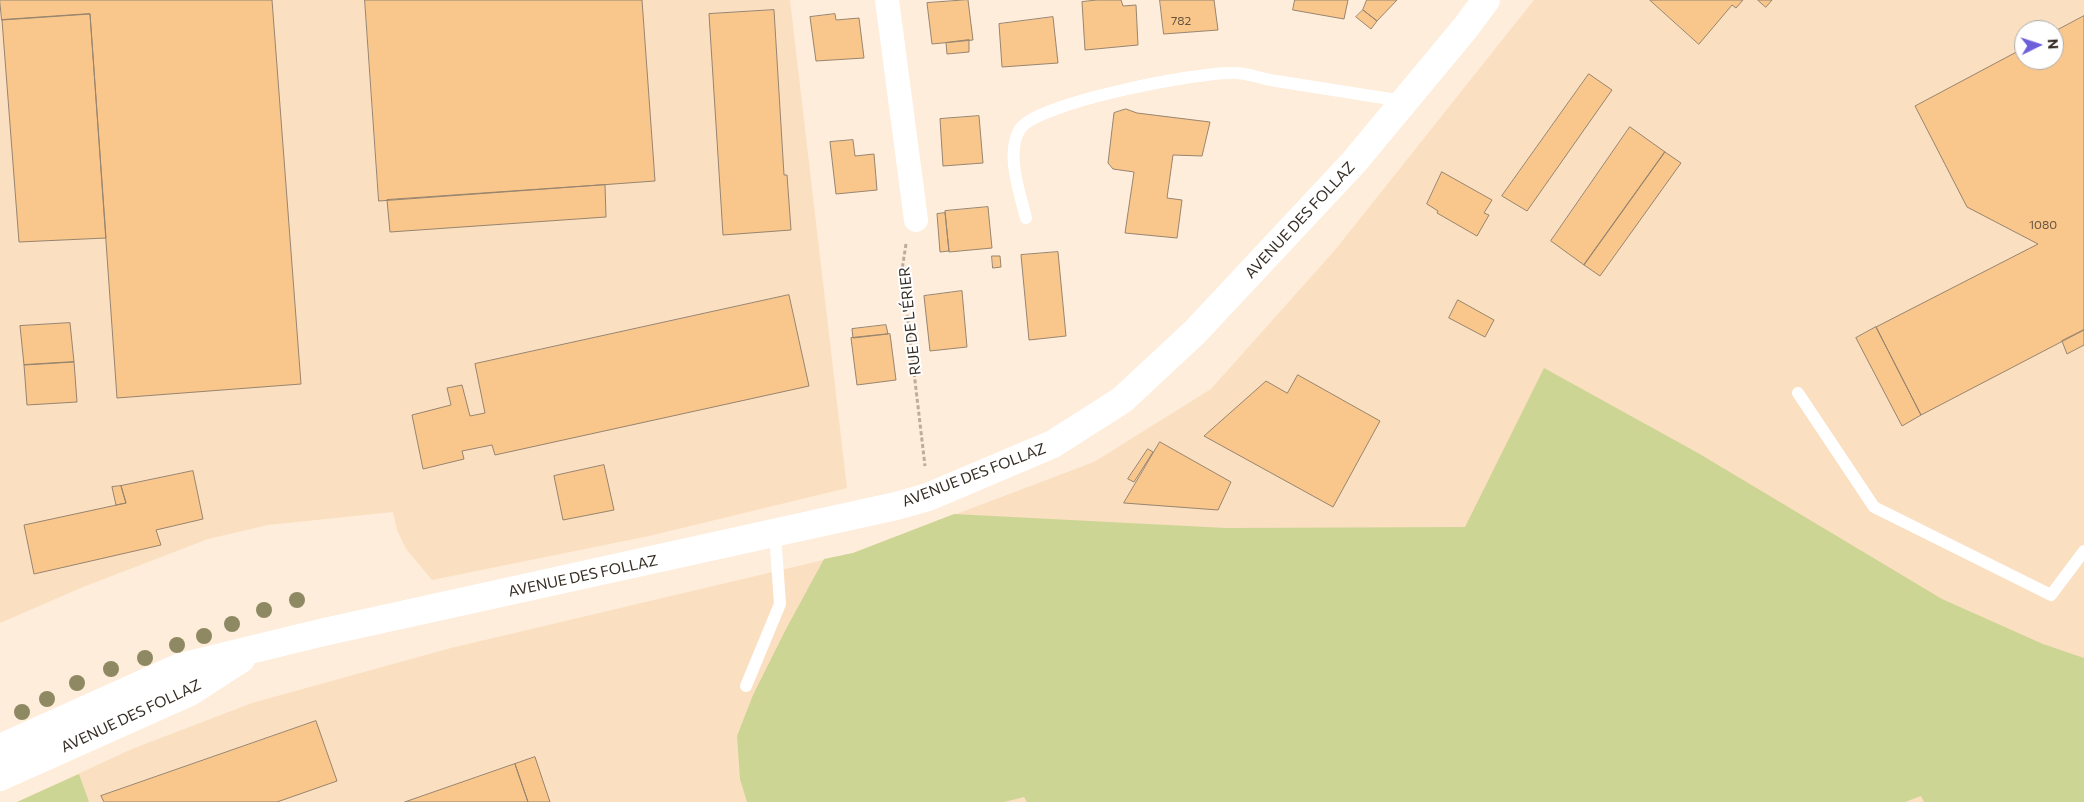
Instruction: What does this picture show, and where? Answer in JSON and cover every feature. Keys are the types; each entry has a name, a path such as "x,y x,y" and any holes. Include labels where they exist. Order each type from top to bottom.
{"street":[{"path":"886,0 916,220"},
{"name":"AVENUE DES FOLLAZ","path":"0,748 180,667 324,632 896,506 928,497 1053,444 1122,400 1195,332 1354,162 1466,27 1486,0"},
{"name":"AVENUE DES FOLLAZ","path":"0,777 190,692 258,648"}],"lane":[{"path":"1026,218 1016,177 1014,150 1020,129 1031,119 1049,111 1125,89 1234,73 1403,101"},
{"path":"1798,393 1874,507 2051,595 2084,551"},
{"path":"746,686 780,604 775,534"}],"path":[{"name":"RUE DE L'ÉRIER","path":"916,220 904,247 902,270 928,497"}],"shaded area":[{"path":"0,0 790,0 847,488 649,536 432,580 406,549 397,530 393,512 268,525 208,539 83,587 0,623"},
{"path":"1534,0 2084,0 2084,802 17,802 132,749 252,703 451,648 853,553 1094,462 1211,389 1335,250"}],"green space":[{"path":"1544,368 1698,453 1942,599 2043,644 2084,658 2084,802 1924,802 1921,796 1905,802 1027,802 1024,797 1004,802 747,802 740,779 737,736 753,695 824,559 853,553 954,514 1226,528 1465,527"},
{"path":"79,774 89,802 17,802"}],"building":[{"path":"0,0 272,0 301,384 117,398 90,14 2,20"},
{"path":"365,0 642,0 655,181 379,201"},
{"path":"968,0 973,40 932,44 927,3"},
{"path":"1121,0 1123,6 1136,5 1138,45 1085,50 1082,2"},
{"path":"1160,0 1214,0 1218,30 1164,34"},
{"path":"1295,0 1348,0 1344,19 1293,10"},
{"path":"1367,0 1397,0 1377,21 1363,10"},
{"path":"1650,0 1743,0 1736,8 1732,5 1699,44"},
{"path":"1758,0 1772,0 1766,7"},
{"path":"774,10 784,175 787,175 791,230 723,235 709,14"},
{"path":"1363,10 1377,21 1371,29 1356,17"},
{"path":"90,14 106,238 19,242 2,20"},
{"path":"835,14 836,20 859,18 864,58 816,61 810,17"},
{"path":"2084,16 2084,330 1921,415 1876,327 2038,244 1967,207 1915,106 2014,53 2014,70 2064,70 2064,27"},
{"path":"1053,17 1058,63 1002,67 999,24"},
{"path":"969,40 969,52 947,54 946,43"},
{"path":"1589,74 1612,90 1527,211 1502,196"},
{"path":"1126,109 1137,113 1210,122 1202,156 1173,155 1167,198 1182,200 1177,238 1125,233 1134,172 1113,169 1108,163 1114,113"},
{"path":"979,116 983,163 943,166 940,119"},
{"path":"1630,127 1665,152 1584,265 1551,241"},
{"path":"853,140 855,156 874,154 877,190 836,194 830,142"},
{"path":"1665,152 1681,163 1600,276 1584,265"},
{"path":"1442,172 1492,200 1484,213 1489,215 1477,236 1437,213 1438,211 1427,204"},
{"path":"605,185 606,217 390,232 387,200"},
{"path":"988,207 992,248 949,252 945,211"},
{"path":"945,213 949,251 940,252 937,214"},
{"path":"1058,252 1066,336 1029,340 1021,255"},
{"path":"992,256 1000,256 1001,267 993,268"},
{"path":"962,291 967,347 930,351 924,296"},
{"path":"789,295 809,386 495,455 492,445 462,451 464,459 423,469 412,415 451,405 447,388 462,385 470,416 485,413 475,364"},
{"path":"1458,300 1494,320 1485,337 1449,318"},
{"path":"70,323 74,362 24,365 20,326"},
{"path":"886,325 888,334 853,338 852,329"},
{"path":"1876,327 1921,415 1902,426 1856,338"},
{"path":"2084,330 2084,345 2067,354 2062,341"},
{"path":"890,334 896,380 857,385 851,338"},
{"path":"74,362 77,402 27,405 24,365"},
{"path":"1298,375 1380,421 1333,507 1204,436 1266,381 1287,393"},
{"path":"1160,442 1231,482 1218,510 1124,503"},
{"path":"1148,449 1153,452 1134,482 1128,479"},
{"path":"604,465 614,510 563,520 554,476"},
{"path":"193,471 203,519 156,530 161,545 34,574 24,525 126,503 121,486"},
{"path":"121,486 126,503 116,505 112,487"},
{"path":"316,721 337,781 277,802 104,802 101,796"},
{"path":"535,757 550,802 528,802 515,764"},
{"path":"515,764 528,802 405,802"}]}
